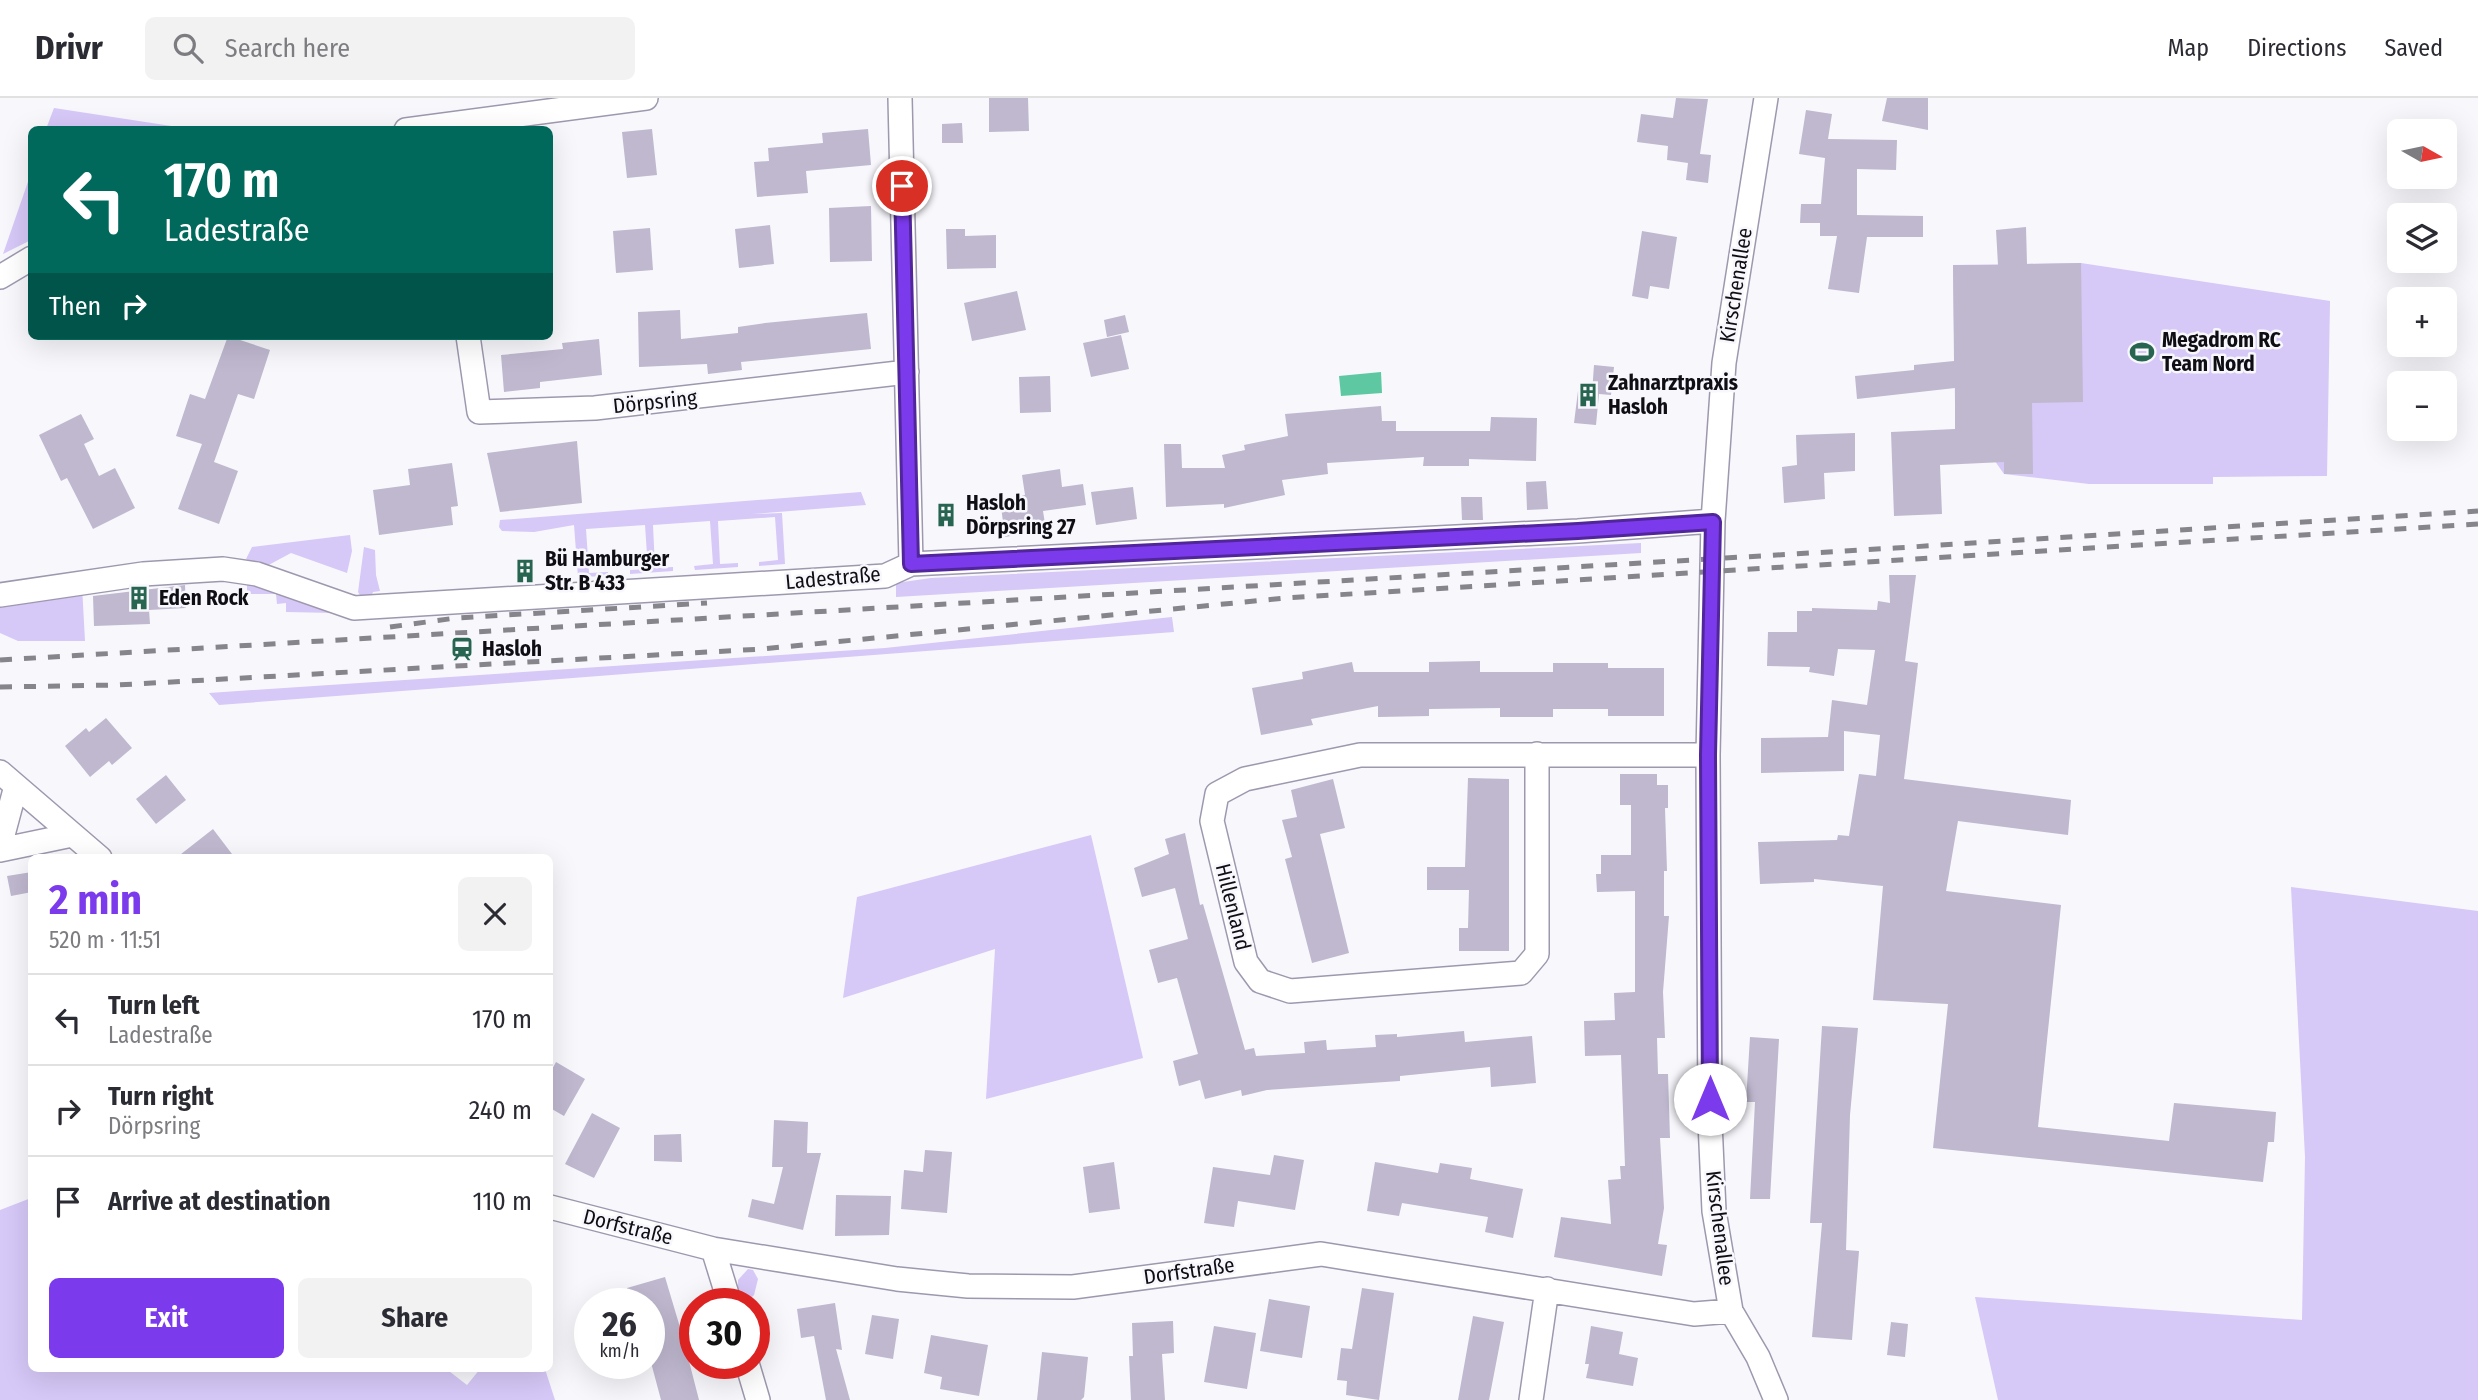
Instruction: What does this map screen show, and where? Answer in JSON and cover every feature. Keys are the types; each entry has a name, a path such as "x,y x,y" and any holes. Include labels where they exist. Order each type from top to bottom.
{"street":[{"path":"444,126 646,98"},
{"path":"900,98 911,564"},
{"name":"Kirschenallee","path":"1731,1311 1714,1211 1710,1122 1708,755 1713,522 1724,363 1766,98"},
{"path":"0,277 28,260"},
{"name":"Dörpsring","path":"469,340 479,412 595,408 906,372"},
{"name":"Ladestraße","path":"0,595 143,574 223,569 257,574 354,608 885,576 911,564 1565,532 1713,522"},
{"name":"Hillenland","path":"1537,754 1537,954 1521,973 1290,991 1260,981 1246,962 1212,821 1217,794 1245,779 1360,755 1537,754 1708,755"},
{"path":"8,779 95,854"},
{"path":"8,779 0,848 72,835"},
{"name":"Dorfstraße","path":"553,1208 713,1249 898,1279 968,1286 1073,1287 1321,1254 1695,1314 1731,1311"},
{"path":"713,1249 725,1288"},
{"path":"1531,1400 1547,1289"},
{"path":"1731,1311 1758,1357 1776,1400"},
{"path":"752,1379 758,1400"}],"shaded area":[{"path":"54,108 171,126 47,126"},
{"path":"28,182 28,242 3,254"},
{"name":"Megadrom RC Team Nord","path":"2081,263 2330,301 2327,476 2213,477 2213,484 2089,484 2004,474 1955,404 1953,265"},
{"path":"1381,372 1382,393 1341,396 1339,376"},
{"path":"861,492 866,505 752,514 782,513 785,564 759,566 759,562 778,560 775,517 718,521 720,564 738,563 738,567 695,570 694,566 713,564 710,521 653,525 655,568 673,567 673,571 630,574 630,570 648,569 645,525 586,529 589,573 608,572 608,576 578,577 574,525 534,532 502,531 499,527 500,520"},
{"path":"350,535 352,551 347,573 291,553 263,568 246,559 252,547"},
{"path":"1641,543 1641,553 896,597 896,583 931,578"},
{"path":"364,547 375,550 380,591 373,592 371,597 361,597 358,592"},
{"path":"247,581 336,613 286,612 286,603 277,604 276,594 247,594"},
{"path":"82,586 85,641 18,641 0,633 0,606"},
{"path":"1172,617 1174,632 219,705 209,693 885,648"},
{"path":"1091,835 1143,1058 986,1099 995,949 843,998 857,897"},
{"path":"2291,887 2478,911 2478,1400 1998,1400 1975,1297 2302,1320 2305,1157"},
{"path":"28,1199 28,1372 450,1372 467,1385 478,1372 546,1372 555,1400 0,1400 0,1210"},
{"path":"748,1269 753,1270 758,1279 756,1288 738,1288 738,1280"}],"building":[{"path":"989,98 1028,98 1029,131 989,132"},
{"path":"1676,98 1708,99 1700,154 1711,155 1708,183 1686,180 1688,163 1667,160 1668,146 1637,142 1641,114 1673,118"},
{"path":"1887,98 1928,98 1928,130 1882,121"},
{"path":"1806,110 1832,114 1828,139 1897,140 1896,170 1857,169 1857,215 1923,216 1923,237 1867,237 1859,293 1828,289 1837,236 1820,236 1820,223 1800,223 1801,204 1821,204 1825,158 1799,154"},
{"path":"962,123 963,143 942,143 942,124"},
{"path":"652,129 657,175 627,178 622,132"},
{"path":"868,129 871,165 806,171 808,193 757,197 754,162 769,161 768,148 823,143 822,133"},
{"path":"871,206 872,261 830,262 829,208"},
{"path":"770,225 774,264 739,268 735,229"},
{"path":"2026,227 2027,264 2081,263 2083,402 2032,403 2033,474 2004,474 2004,462 1940,465 1942,514 1894,516 1891,432 1955,429 1955,388 1857,399 1855,376 1914,370 1914,365 1954,361 1953,265 1998,265 1996,230"},
{"path":"650,228 653,270 616,273 613,231"},
{"path":"946,229 965,229 965,236 996,235 996,268 947,269"},
{"path":"1642,231 1677,237 1669,289 1650,286 1648,299 1632,296"},
{"path":"1017,291 1026,330 972,341 964,303"},
{"path":"680,310 681,339 738,333 738,327 765,323 867,313 871,349 741,362 742,370 708,374 707,364 639,367 638,312"},
{"path":"1125,315 1129,332 1107,337 1104,320"},
{"path":"1121,335 1129,369 1091,377 1083,343"},
{"path":"599,339 602,375 540,382 540,388 504,392 501,355 563,349 562,343"},
{"path":"227,340 240,340 270,350 254,399 238,394 214,462 238,471 219,524 178,509 202,444 176,436 190,394 205,399"},
{"name":"Zahnarztpraxis Hasloh","path":"1594,365 1614,367 1611,395 1599,394 1596,425 1574,423 1578,391 1592,393"},
{"path":"1050,376 1051,412 1020,413 1019,377"},
{"path":"1381,406 1382,421 1396,421 1396,431 1490,431 1491,417 1537,418 1536,461 1469,459 1469,466 1423,466 1424,457 1327,463 1328,474 1282,480 1285,495 1224,508 1224,504 1166,507 1164,444 1181,444 1182,468 1225,468 1222,455 1245,450 1244,445 1288,436 1285,414"},
{"path":"81,414 94,439 84,444 99,476 115,468 135,508 93,529 67,478 61,481 39,435"},
{"path":"1855,433 1855,471 1824,473 1825,499 1784,503 1782,467 1797,465 1796,435"},
{"path":"577,441 582,503 500,512 487,453"},
{"path":"452,463 458,506 451,507 453,525 379,535 373,490 410,485 408,469"},
{"path":"1060,469 1062,487 1083,484 1086,505 1043,511 1046,530 1005,537 1000,499 1025,495 1022,475"},
{"path":"1546,481 1548,509 1527,510 1526,482"},
{"path":"1133,487 1137,519 1096,525 1091,492"},
{"path":"1461,497 1482,497 1483,520 1462,520"},
{"path":"1889,575 1916,575 1905,661 1918,663 1904,779 2071,800 2068,835 1958,821 1946,891 2061,905 2038,1127 2169,1141 2174,1103 2276,1112 2274,1142 2268,1142 2263,1182 1933,1148 1948,1004 1873,1000 1883,886 1814,879 1814,882 1760,884 1758,842 1837,840 1838,835 1849,836 1859,774 1876,776 1880,735 1844,731 1844,771 1761,773 1761,738 1828,737 1832,700 1867,705 1875,650 1838,649 1834,676 1809,672 1810,667 1767,666 1768,632 1797,632 1797,611 1812,611 1812,608 1877,610 1878,601 1890,603"},
{"name":"Eden Rock","path":"185,585 186,608 149,610 150,624 94,626 93,596"},
{"path":"1480,661 1480,672 1553,672 1553,663 1608,663 1608,668 1664,668 1664,716 1608,716 1608,709 1553,709 1553,717 1500,717 1500,708 1429,709 1429,716 1378,717 1378,706 1311,719 1313,725 1261,735 1252,688 1303,679 1302,672 1352,662 1354,672 1429,672 1429,662"},
{"path":"106,718 132,748 112,765 109,761 90,777 65,746 86,728 89,732"},
{"path":"1620,774 1657,774 1657,785 1668,785 1668,808 1665,808 1667,871 1664,871 1664,916 1669,916 1663,992 1665,1038 1657,1038 1658,1074 1668,1074 1670,1138 1660,1138 1664,1208 1658,1244 1667,1245 1662,1276 1554,1257 1561,1217 1611,1224 1608,1180 1621,1179 1620,1166 1625,1166 1621,1055 1585,1056 1584,1021 1615,1020 1614,993 1635,992 1635,891 1597,892 1596,874 1601,874 1601,855 1631,855 1631,805 1620,805"},
{"path":"166,775 186,800 156,824 136,799"},
{"path":"1468,778 1509,779 1509,951 1459,951 1459,928 1468,928 1469,890 1427,890 1427,867 1465,867"},
{"path":"1333,779 1345,828 1320,834 1349,953 1312,963 1285,859 1292,857 1282,820 1297,817 1291,790"},
{"path":"213,829 232,854 181,854"},
{"path":"1185,833 1200,905 1203,904 1245,1050 1254,1048 1256,1056 1305,1053 1304,1042 1326,1040 1327,1050 1376,1047 1375,1035 1397,1034 1397,1037 1464,1031 1465,1042 1532,1036 1536,1083 1491,1087 1490,1067 1400,1076 1400,1081 1267,1090 1242,1096 1241,1090 1205,1099 1200,1080 1179,1086 1173,1061 1198,1054 1177,978 1158,983 1149,950 1188,939 1175,888 1142,897 1134,868 1169,854 1165,839"},
{"path":"28,873 28,893 11,896 7,876"},
{"path":"1822,1026 1858,1028 1850,1115 1846,1250 1859,1251 1852,1340 1812,1337 1822,1223 1810,1223"},
{"path":"1750,1037 1779,1039 1770,1199 1750,1199 1755,1102 1746,1102"},
{"path":"556,1062 585,1079 564,1116 553,1110 553,1068"},
{"path":"592,1113 620,1128 594,1178 565,1164"},
{"path":"774,1120 808,1122 807,1153 821,1153 803,1230 748,1217 752,1199 774,1204 783,1167 772,1167"},
{"path":"681,1134 682,1162 654,1161 654,1135"},
{"path":"925,1150 952,1152 947,1213 901,1209 904,1170 923,1172"},
{"path":"1274,1155 1304,1160 1295,1210 1238,1201 1234,1227 1204,1223 1213,1167 1270,1175"},
{"path":"1114,1162 1120,1209 1089,1213 1083,1167"},
{"path":"1375,1162 1438,1173 1440,1163 1472,1168 1470,1179 1523,1189 1513,1238 1485,1232 1488,1217 1402,1203 1399,1216 1367,1211"},
{"path":"836,1195 891,1196 889,1235 835,1236"},
{"path":"665,1277 679,1324 679,1379 694,1379 699,1400 661,1400 655,1379 665,1379 665,1288 627,1288"},
{"path":"1362,1288 1394,1293 1379,1400 1346,1395 1347,1381 1337,1380 1341,1348 1352,1349"},
{"path":"1269,1299 1310,1306 1302,1358 1260,1351"},
{"path":"835,1303 842,1350 836,1349 850,1400 826,1400 814,1336 801,1338 797,1309"},
{"path":"872,1315 899,1319 893,1359 865,1354"},
{"path":"1473,1316 1504,1322 1489,1400 1458,1400"},
{"path":"1173,1321 1174,1353 1162,1354 1165,1400 1131,1400 1129,1356 1133,1356 1132,1323"},
{"path":"1891,1322 1908,1324 1905,1357 1887,1355"},
{"path":"1214,1326 1256,1333 1247,1389 1204,1382"},
{"path":"1591,1326 1623,1332 1619,1354 1638,1358 1633,1386 1586,1378 1589,1364 1585,1364"},
{"path":"931,1335 988,1345 979,1396 940,1389 942,1377 924,1373"},
{"path":"1042,1352 1088,1357 1084,1397 1081,1400 1037,1400"}],"railway":[{"path":"0,660 2478,511"},
{"path":"0,687 117,685 762,649 1286,598 2478,524"},
{"path":"390,627 456,618 707,603"}],"place":[{"name":"Megadrom RC Team Nord","path":"2142,352"},
{"name":"Zahnarztpraxis Hasloh","path":"1588,395"},
{"name":"Hasloh Dörpsring 27","path":"946,515"},
{"name":"Bü Hamburger Str. B 433","path":"525,571"},
{"name":"Eden Rock","path":"139,598"},
{"name":"Hasloh","path":"462,649"}],"route":[{"path":"902,186 911,564 1713,522 1708,755 1710,1099"}]}
